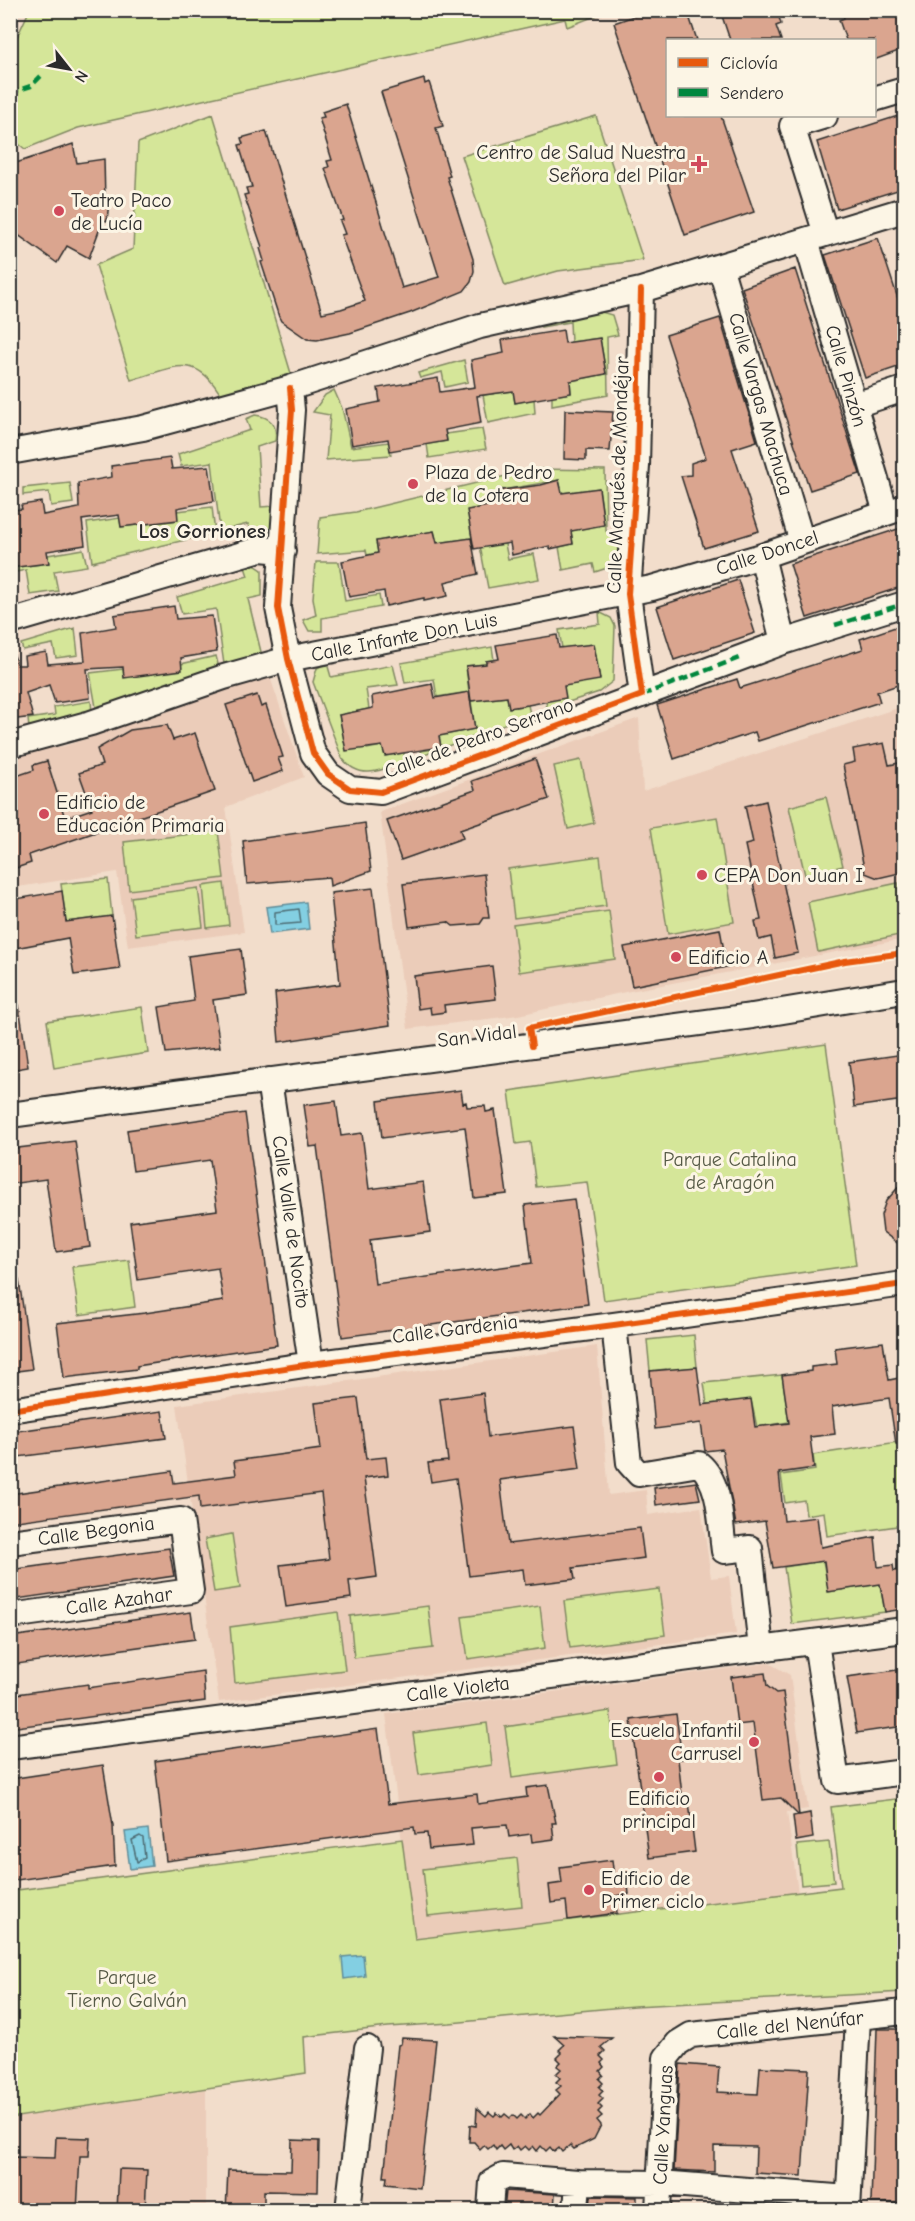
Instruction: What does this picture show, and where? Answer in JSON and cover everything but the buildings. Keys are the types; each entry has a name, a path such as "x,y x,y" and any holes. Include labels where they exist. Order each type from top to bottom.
{"street":[{"path":"876,98 904,90"},
{"name":"Calle Pinzón","path":"822,117 792,126 855,405 895,510"},
{"path":"10,452 143,428 290,388 480,326 641,290 904,210"},
{"name":"Calle Vargas Machuca","path":"720,266 802,542"},
{"name":"Calle Marqués de Mondéjar","path":"641,290 637,466 628,594 642,695"},
{"name":"Calle de Pedro Serrano","path":"290,388 292,410 278,608 288,658 313,753 328,774 350,789 381,792 783,642 904,604"},
{"path":"855,405 904,389"},
{"name":"Calle Doncel","path":"628,594 762,556 895,510"},
{"path":"10,622 260,549 283,551"},
{"path":"762,556 783,642"},
{"name":"Calle Infante Don Luis","path":"10,745 92,723 224,677 288,658 628,594"},
{"name":"San Vidal","path":"10,1115 237,1087 269,1080 752,1016 904,991"},
{"name":"Calle Valle de Nocito","path":"269,1080 311,1364"},
{"name":"Calle Gardenia","path":"10,1410 311,1364 614,1325 904,1284"},
{"path":"614,1325 629,1462 639,1474 699,1464 708,1471 715,1488 724,1551 750,1548 761,1649"},
{"name":"Calle Begonia","path":"10,1542 181,1520"},
{"name":"Calle Azahar","path":"10,1616 191,1592 181,1520"},
{"name":"Calle Violeta","path":"10,1747 904,1630"},
{"path":"816,1642 837,1781 904,1772"},
{"name":"Calle del Nenúfar","path":"678,2043 691,2036 904,2012"},
{"path":"490,2211 492,2182 503,2176 578,2182 660,2183 848,2204 858,2018"},
{"name":"Calle Yanguas","path":"658,2211 666,2058 678,2043"},
{"path":"348,2211 367,2048"},
{"path":"576,2211 578,2182"}],"shaded area":[{"path":"269,674 304,777 226,807 244,932 128,947 117,872 11,888 11,754 65,746"},
{"path":"904,706 904,939 630,991 518,1015 408,1029 380,812 639,718 643,791"},
{"path":"597,1346 609,1495 646,1490 648,1515 701,1507 711,1578 729,1576 736,1634 219,1702 177,1405"},
{"path":"769,1663 790,1675 808,1809 787,1812 798,1893 414,1939 386,1714"},
{"path":"206,2089 206,2210 11,2210 10,2118"}],"green space":[{"path":"29,10 608,11 567,27 565,19 78,128 25,149 11,138 11,50"},
{"path":"213,114 293,380 222,397 212,382 193,368 182,366 131,380 96,265 133,249 138,143"},
{"path":"596,116 643,260 558,271 505,286 462,156"},
{"path":"598,311 612,315 618,335 607,337 608,395 552,405 552,396 571,393 570,381 606,374 600,338 571,342 570,322 541,327 541,323"},
{"path":"464,360 468,382 445,387 442,372 420,378 418,373"},
{"path":"334,390 342,408 351,447 389,442 391,455 326,460 330,415 313,412 325,395"},
{"path":"513,391 515,403 534,399 535,413 488,423 483,395"},
{"path":"255,415 272,422 276,435 275,441 257,447 261,507 275,506 276,521 267,534 251,537 248,524 220,531 212,462 181,466 178,454 250,430 246,419"},
{"path":"482,429 486,449 429,458 427,444 447,441 446,434"},
{"path":"535,469 605,470 606,531 620,533 618,558 613,566 595,572 593,564 563,570 559,547 573,544 571,531 604,524 599,488 562,493 559,480 502,490 504,503 468,510 472,538 437,543 434,531 376,541 378,553 367,555 366,550 317,554 320,517 356,512"},
{"path":"70,483 73,503 51,506 49,492 23,495 23,488"},
{"path":"212,507 215,533 92,562 87,523 120,518 121,527 177,520 177,511"},
{"path":"496,543 497,545 505,544 508,559 534,554 539,579 488,588 480,546"},
{"path":"83,549 87,566 54,571 58,591 30,595 26,570 11,573 11,568 48,563 48,555"},
{"path":"316,562 339,562 345,601 379,595 381,607 322,618 322,631 309,631 303,620 316,615 313,598"},
{"path":"244,564 256,566 262,570 262,596 248,599 263,660 225,671 216,609 182,614 177,597 248,576"},
{"path":"599,612 611,618 615,626 613,681 599,692 547,709 546,701 564,686 600,679 594,644 562,648 559,630 600,624"},
{"path":"75,628 78,655 56,658 53,644 23,650 21,644"},
{"path":"492,647 494,660 486,661 486,664 466,666 469,692 437,697 434,679 405,683 401,663"},
{"path":"216,656 220,672 97,713 90,673 123,669 124,677"},
{"path":"327,663 331,677 393,665 398,685 366,689 369,709 339,715 367,749 382,746 385,756 404,753 406,761 380,770 364,772 356,770 342,758 313,682 317,668"},
{"path":"507,697 509,708 528,705 530,714 422,756 421,751 441,748 439,736 475,729 471,701"},
{"path":"91,701 92,714 29,728 28,719 55,715 54,707"},
{"path":"581,760 594,823 568,829 554,766"},
{"path":"826,797 843,866 805,875 789,807"},
{"path":"717,817 734,922 668,934 651,828"},
{"path":"218,831 224,878 129,890 124,842"},
{"path":"600,856 606,906 514,918 508,869"},
{"path":"108,879 112,916 66,922 61,884"},
{"path":"224,883 229,925 207,928 203,886"},
{"path":"898,883 904,916 904,934 818,952 808,902"},
{"path":"198,888 203,927 136,935 131,897"},
{"path":"609,911 615,959 519,972 513,924"},
{"path":"142,1007 148,1053 54,1068 47,1021"},
{"name":"Parque Catalina de Aragón","path":"826,1044 856,1265 604,1300 587,1182 536,1187 530,1142 516,1144 509,1091"},
{"path":"129,1260 135,1307 79,1315 72,1267"},
{"path":"694,1335 697,1367 679,1369 667,1375 666,1369 650,1371 647,1340"},
{"path":"782,1375 789,1422 757,1427 751,1400 707,1404 704,1383"},
{"path":"904,1441 904,1525 827,1536 824,1512 806,1515 804,1500 785,1503 781,1475 815,1470 813,1455"},
{"path":"232,1534 240,1588 214,1592 205,1539"},
{"path":"823,1561 829,1592 880,1584 885,1612 792,1624 784,1567"},
{"path":"659,1589 665,1635 570,1648 564,1601"},
{"path":"428,1606 433,1648 354,1658 350,1616"},
{"path":"540,1606 545,1648 468,1659 462,1617"},
{"path":"338,1612 345,1670 235,1683 230,1627"},
{"path":"610,1711 617,1764 512,1778 505,1727"},
{"path":"487,1723 492,1765 419,1775 413,1733"},
{"name":"Parque Tierno Galván","path":"904,1798 904,1992 634,2006 388,2027 304,2037 306,2073 11,2118 10,1891 402,1839 415,1939 841,1887 831,1807"},
{"path":"829,1842 834,1882 801,1885 797,1845"},
{"path":"517,1858 522,1906 428,1916 423,1869"}],"water":[{"path":"306,902 309,929 270,934 266,907"},
{"path":"148,1829 152,1866 130,1869 125,1832"},
{"path":"363,1955 365,1976 344,1979 342,1957"}],"marked path":[{"path":"10,93 31,86 43,74"},
{"path":"835,625 904,604"},
{"path":"642,695 739,658"}],"cycle path":[{"path":"290,388 292,410 278,608 288,659 313,753 328,774 350,789 381,792 642,695 628,594 637,466 641,290"},
{"path":"532,1046 529,1028 845,961 904,953"},
{"path":"10,1410 311,1364 614,1325 904,1284"}],"place":[{"name":"Centro de Salud Nuestra Señora del Pilar","path":"699,164"},
{"name":"Teatro Paco de Lucía","path":"59,211"},
{"name":"Plaza de Pedro de la Cotera","path":"413,484"},
{"name":"Edificio de Educación Primaria","path":"44,814"},
{"name":"CEPA Don Juan I","path":"702,875"},
{"name":"Edificio A","path":"676,957"},
{"name":"Escuela Infantil Carrusel","path":"754,1742"},
{"name":"Edificio principal","path":"659,1777"},
{"name":"Edificio de Primer ciclo","path":"589,1890"}],"district":[{"name":"Los Gorriones","path":"202,531"}]}
